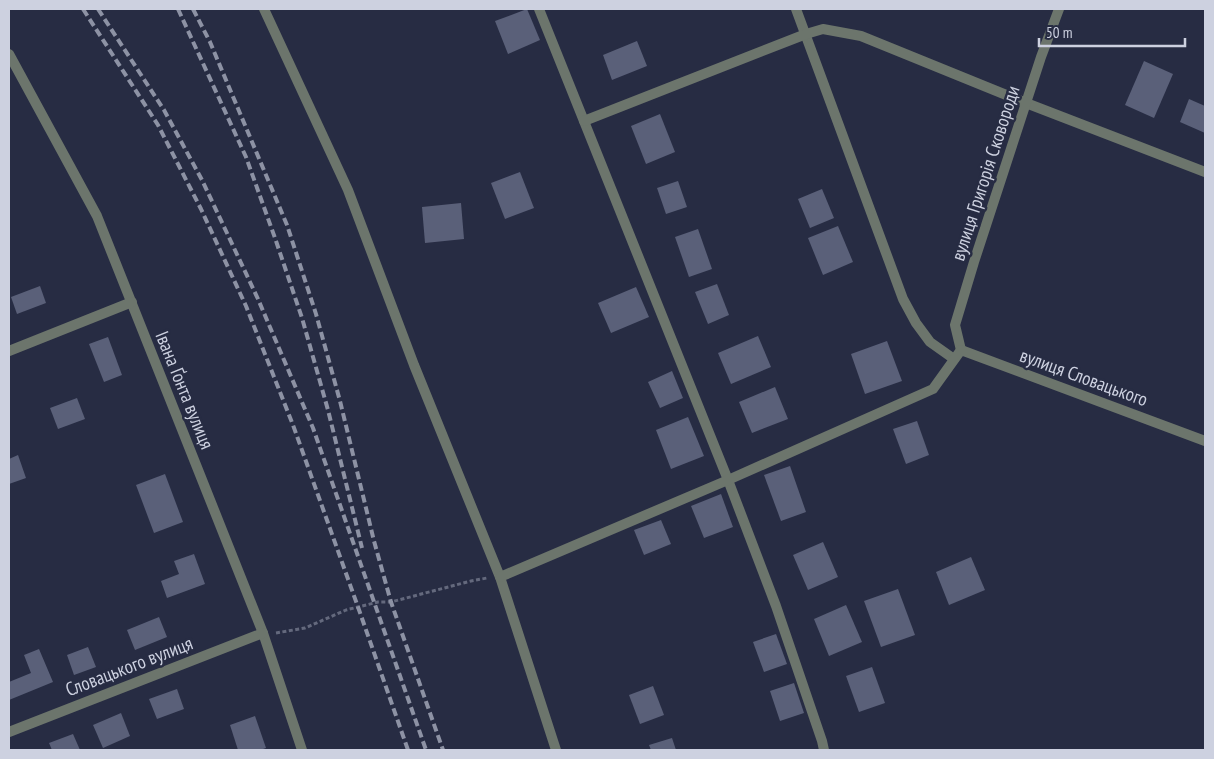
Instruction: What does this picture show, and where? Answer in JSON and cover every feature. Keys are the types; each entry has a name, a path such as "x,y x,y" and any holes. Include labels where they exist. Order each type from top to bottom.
{"street":[{"path":"264,9 348,190 414,365 500,577 556,750"},
{"path":"539,9 728,480 776,606 824,750"},
{"path":"796,9 902,299 916,324 930,342 954,359"},
{"name":"вулиця Григорія Сковороди","path":"961,350 955,325 1026,103 1059,9"},
{"path":"584,121 823,29 861,36 1026,103 1205,172"},
{"name":"Івана Ґонта вулиця","path":"9,54 97,216 263,633 302,750"},
{"path":"9,351 132,302"},
{"path":"500,577 728,480 933,389 961,350"},
{"name":"вулиця Словацького","path":"961,350 1205,441"},
{"name":"Словацького вулиця","path":"9,732 263,633"}],"path":[{"path":"263,633 305,628 346,610 378,602 391,602 471,580 500,577"}],"building":[{"path":"527,9 540,40 508,54 495,21"},
{"path":"637,41 647,66 612,80 603,55"},
{"path":"1144,61 1173,74 1154,118 1125,105"},
{"path":"1189,99 1205,106 1205,133 1180,122"},
{"path":"660,114 675,152 646,164 631,126"},
{"path":"520,172 534,208 505,219 491,183"},
{"path":"678,181 687,207 666,214 657,188"},
{"path":"822,189 834,218 810,228 798,199"},
{"path":"461,203 464,239 425,243 422,207"},
{"path":"838,226 853,262 823,275 808,238"},
{"path":"698,229 712,269 689,277 675,237"},
{"path":"717,284 729,315 708,324 695,292"},
{"path":"40,286 46,303 17,314 11,297"},
{"path":"636,287 649,317 611,333 598,303"},
{"path":"758,336 771,367 731,384 718,353"},
{"path":"108,337 122,375 104,382 89,344"},
{"path":"887,341 902,381 865,394 851,354"},
{"path":"672,371 683,398 660,408 648,382"},
{"path":"775,387 788,419 752,433 739,402"},
{"path":"77,398 85,419 58,429 50,408"},
{"path":"688,417 704,456 671,469 656,430"},
{"path":"917,421 929,455 906,464 893,429"},
{"path":"18,455 26,478 9,484 9,459"},
{"path":"790,466 806,512 781,521 764,475"},
{"path":"165,474 183,522 154,533 136,485"},
{"path":"721,494 733,527 704,538 691,506"},
{"path":"661,520 671,544 644,555 634,530"},
{"path":"823,542 838,577 808,590 793,555"},
{"path":"194,554 205,584 167,598 161,581 179,574 174,561"},
{"path":"971,557 985,590 949,605 936,572"},
{"path":"898,589 915,635 881,647 864,601"},
{"path":"846,605 862,642 829,656 814,619"},
{"path":"159,617 167,637 135,650 127,630"},
{"path":"776,634 787,664 764,672 753,642"},
{"path":"88,647 96,667 74,675 67,655"},
{"path":"39,649 53,682 9,700 9,682 31,673 24,655"},
{"path":"872,667 885,703 859,712 846,676"},
{"path":"794,683 804,713 780,721 770,691"},
{"path":"653,686 664,715 640,724 629,695"},
{"path":"177,689 184,709 157,719 149,699"},
{"path":"121,713 130,736 103,748 93,725"},
{"path":"255,716 266,748 260,750 238,750 230,725"},
{"path":"73,734 80,750 52,750 49,743"},
{"path":"672,738 676,750 651,750 649,745"}],"railway":[{"path":"83,9 158,125 201,209 246,306 293,425 408,750"},
{"path":"98,9 164,110 202,180 258,299 313,428 426,750"},
{"path":"178,9 246,157 275,238 302,318 328,410 362,548"},
{"path":"193,9 210,42 287,225 316,314 391,602 443,750"}]}
